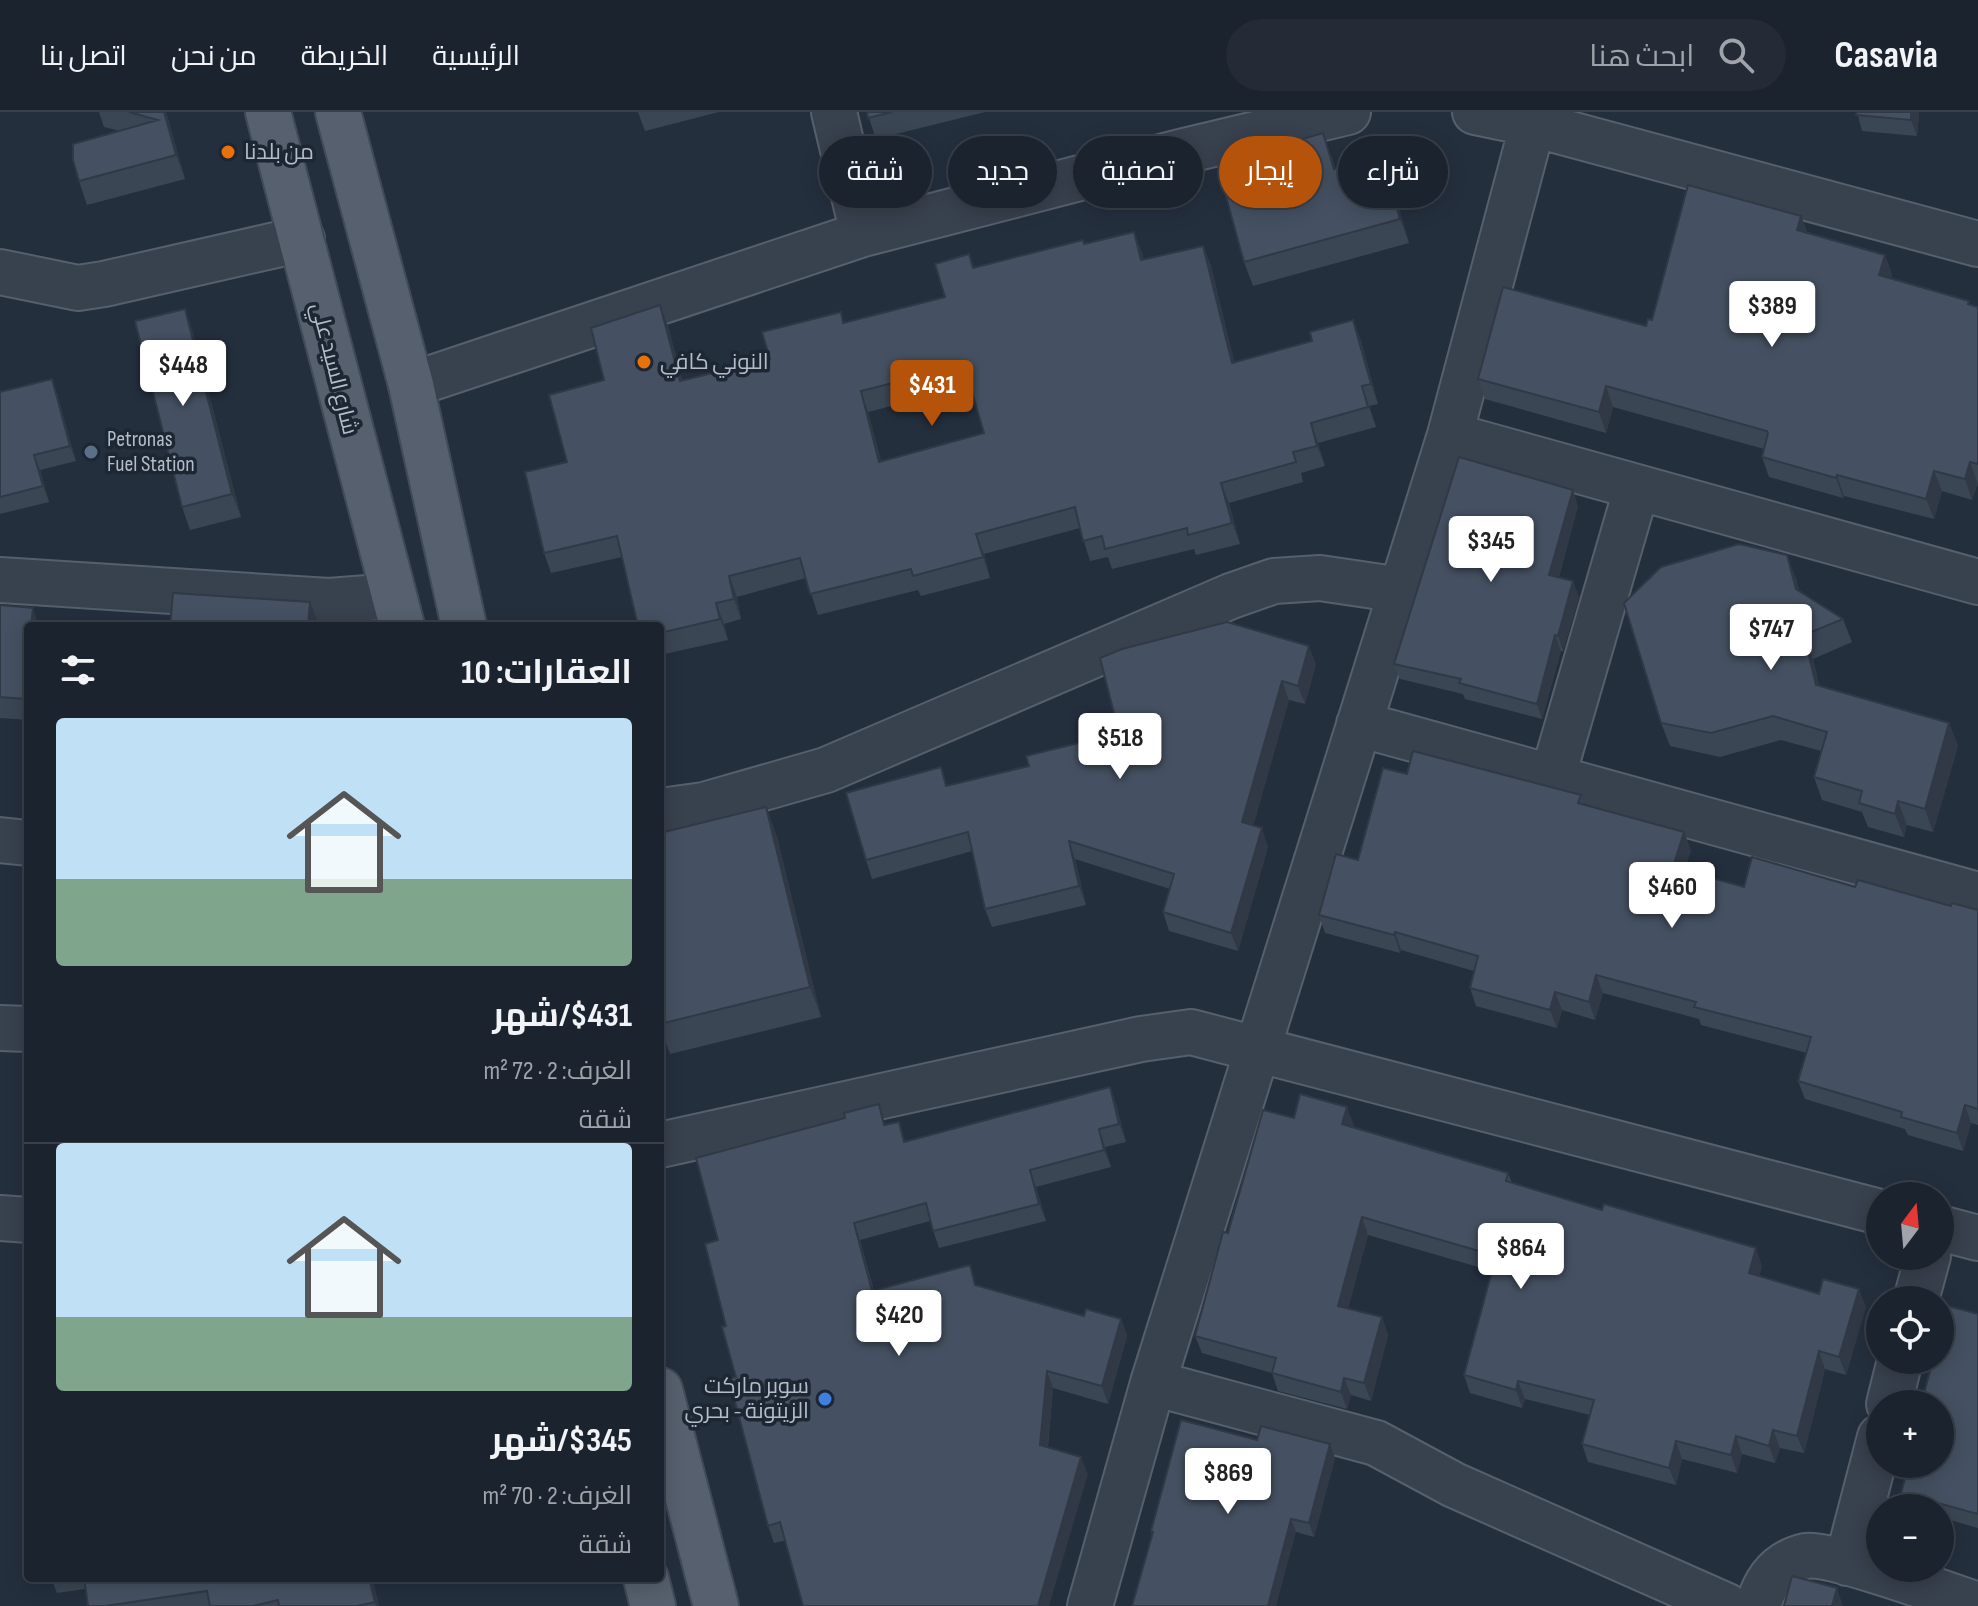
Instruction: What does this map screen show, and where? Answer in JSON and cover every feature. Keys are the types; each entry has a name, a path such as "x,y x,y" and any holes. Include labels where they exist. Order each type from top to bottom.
{"main road":[{"name":"شارع السيد علي","path":"268,112 398,611"},
{"path":"338,112 411,385 463,622"},
{"path":"369,505 435,485"},
{"path":"664,1405 716,1606"},
{"path":"647,1582 653,1606"}],"street":[{"path":"834,112 863,234"},
{"path":"411,385 863,234 1348,112"},
{"path":"1475,112 1534,118 1978,244"},
{"path":"1090,1606 1153,1383 1450,435 1534,118"},
{"path":"0,272 78,288 302,239"},
{"path":"1450,435 1978,582"},
{"path":"1552,779 1637,487"},
{"path":"664,810 704,805 826,770 1231,596 1274,581 1320,578 1401,590"},
{"path":"0,580 329,601 398,611"},
{"path":"1359,724 1552,779 1975,882"},
{"path":"0,840 24,843"},
{"path":"0,1028 24,1029"},
{"path":"664,1144 1141,1039 1191,1032 1866,1208"},
{"path":"0,1218 24,1220"},
{"path":"1954,1232 1978,1238"},
{"path":"1153,1383 1376,1443 1454,1485 1727,1606"},
{"path":"1847,1563 1869,1478"},
{"path":"1758,1606 1764,1584 1784,1565 1808,1556 1847,1563 1978,1605"}],"building":[{"path":"129,112 164,112 176,155 79,181 73,160 73,144 158,120"},
{"path":"867,112 892,112 868,118"},
{"path":"1857,112 1911,112 1911,120 1856,115"},
{"path":"1323,133 1334,169 1338,168 1338,208 1397,208 1400,219 1244,262 1229,208 1322,208 1322,136 1313,136"},
{"path":"1688,185 1801,216 1797,230 1885,255 1879,275 1969,301 1968,304 1978,307 1978,464 1970,462 1965,479 1934,471 1926,499 1762,457 1767,431 1606,386 1599,412 1478,379 1503,287 1646,326 1648,319 1652,320"},
{"path":"1134,232 1141,260 1203,246 1232,363 1312,341 1310,332 1353,320 1371,384 1362,386 1368,407 1311,423 1317,446 1293,452 1296,462 1221,483 1232,523 1188,535 1187,528 1105,549 1102,536 1083,541 1075,507 976,534 983,557 913,576 911,569 810,594 800,558 729,576 734,599 716,603 720,619 664,632 664,622 637,622 617,536 544,553 525,472 567,462 549,395 604,380 591,328 660,305 680,381 770,359 762,332 841,312 843,323 945,297 935,264 969,254 973,268 1083,240 1084,244","holes":["964,365 984,433 879,462 861,391"]},
{"path":"185,309 232,494 182,507 135,321"},
{"path":"52,379 70,446 34,455 43,486 0,497 0,392"},
{"path":"1459,457 1573,490 1549,575 1573,581 1537,704 1459,683 1461,679 1394,664"},
{"path":"1739,544 1787,555 1796,589 1843,619 1804,635 1816,685 1949,723 1925,809 1898,801 1895,814 1859,803 1862,791 1814,777 1827,732 1773,716 1711,733 1661,723 1624,603 1661,567"},
{"path":"173,593 310,602 308,622 170,622"},
{"path":"0,605 33,608 31,622 24,622 24,699 0,697"},
{"path":"1227,622 1309,646 1298,686 1282,681 1242,822 1262,828 1231,933 1163,912 1174,874 1069,841 1079,886 985,909 968,832 866,860 846,793 941,767 946,786 1029,766 1026,756 1119,733 1100,658 1122,649"},
{"path":"1413,751 1581,795 1578,803 1684,832 1673,867 1744,887 1752,857 1855,887 1858,880 1951,906 1952,903 1978,910 1978,1109 1965,1105 1957,1133 1901,1117 1902,1112 1798,1081 1811,1037 1694,1007 1696,1002 1596,975 1589,1002 1555,992 1550,1010 1470,988 1478,956 1395,932 1394,935 1319,915 1336,854 1358,860 1383,768 1407,774"},
{"path":"766,807 810,987 664,1023 664,832"},
{"path":"1110,1087 1119,1124 1099,1129 1104,1150 1030,1170 1039,1204 933,1231 926,1203 854,1223 872,1291 970,1265 975,1285 1084,1316 1086,1309 1121,1319 1102,1386 1047,1371 1040,1445 1081,1457 1038,1606 803,1606 780,1522 768,1526 729,1379 736,1377 705,1244 718,1240 696,1158 845,1118 844,1113 879,1104 884,1125 899,1122 904,1142"},
{"path":"1300,1094 1347,1107 1342,1124 1508,1173 1506,1181 1602,1210 1604,1204 1756,1248 1749,1273 1819,1294 1823,1279 1859,1289 1839,1357 1819,1351 1797,1436 1773,1430 1769,1446 1736,1436 1731,1455 1676,1441 1669,1468 1582,1444 1594,1400 1518,1381 1516,1390 1464,1375 1496,1256 1362,1217 1338,1306 1382,1317 1364,1383 1344,1378 1341,1392 1272,1373 1276,1358 1195,1336 1223,1232 1228,1233 1263,1110 1294,1118"},
{"path":"1954,1308 1978,1314 1978,1514 1954,1507 1954,1494 1901,1493 1905,1478 1954,1478 1954,1390 1925,1390 1929,1374 1954,1374"},
{"path":"1181,1420 1257,1440 1261,1426 1330,1444 1309,1523 1291,1519 1268,1606 1132,1606"},
{"path":"1792,1576 1837,1588 1832,1606 1784,1606"},
{"path":"85,1582 370,1582 375,1602 357,1606 279,1606 278,1600 253,1606 210,1606 207,1591 88,1606"}],"place":[{"name":"من بلدنا","path":"228,152"},
{"name":"النوني كافي","path":"644,362"},
{"name":"Petronas Fuel Station","path":"91,452"},
{"name":"سوبر ماركت الزيتونة - بحري","path":"825,1399"}]}
